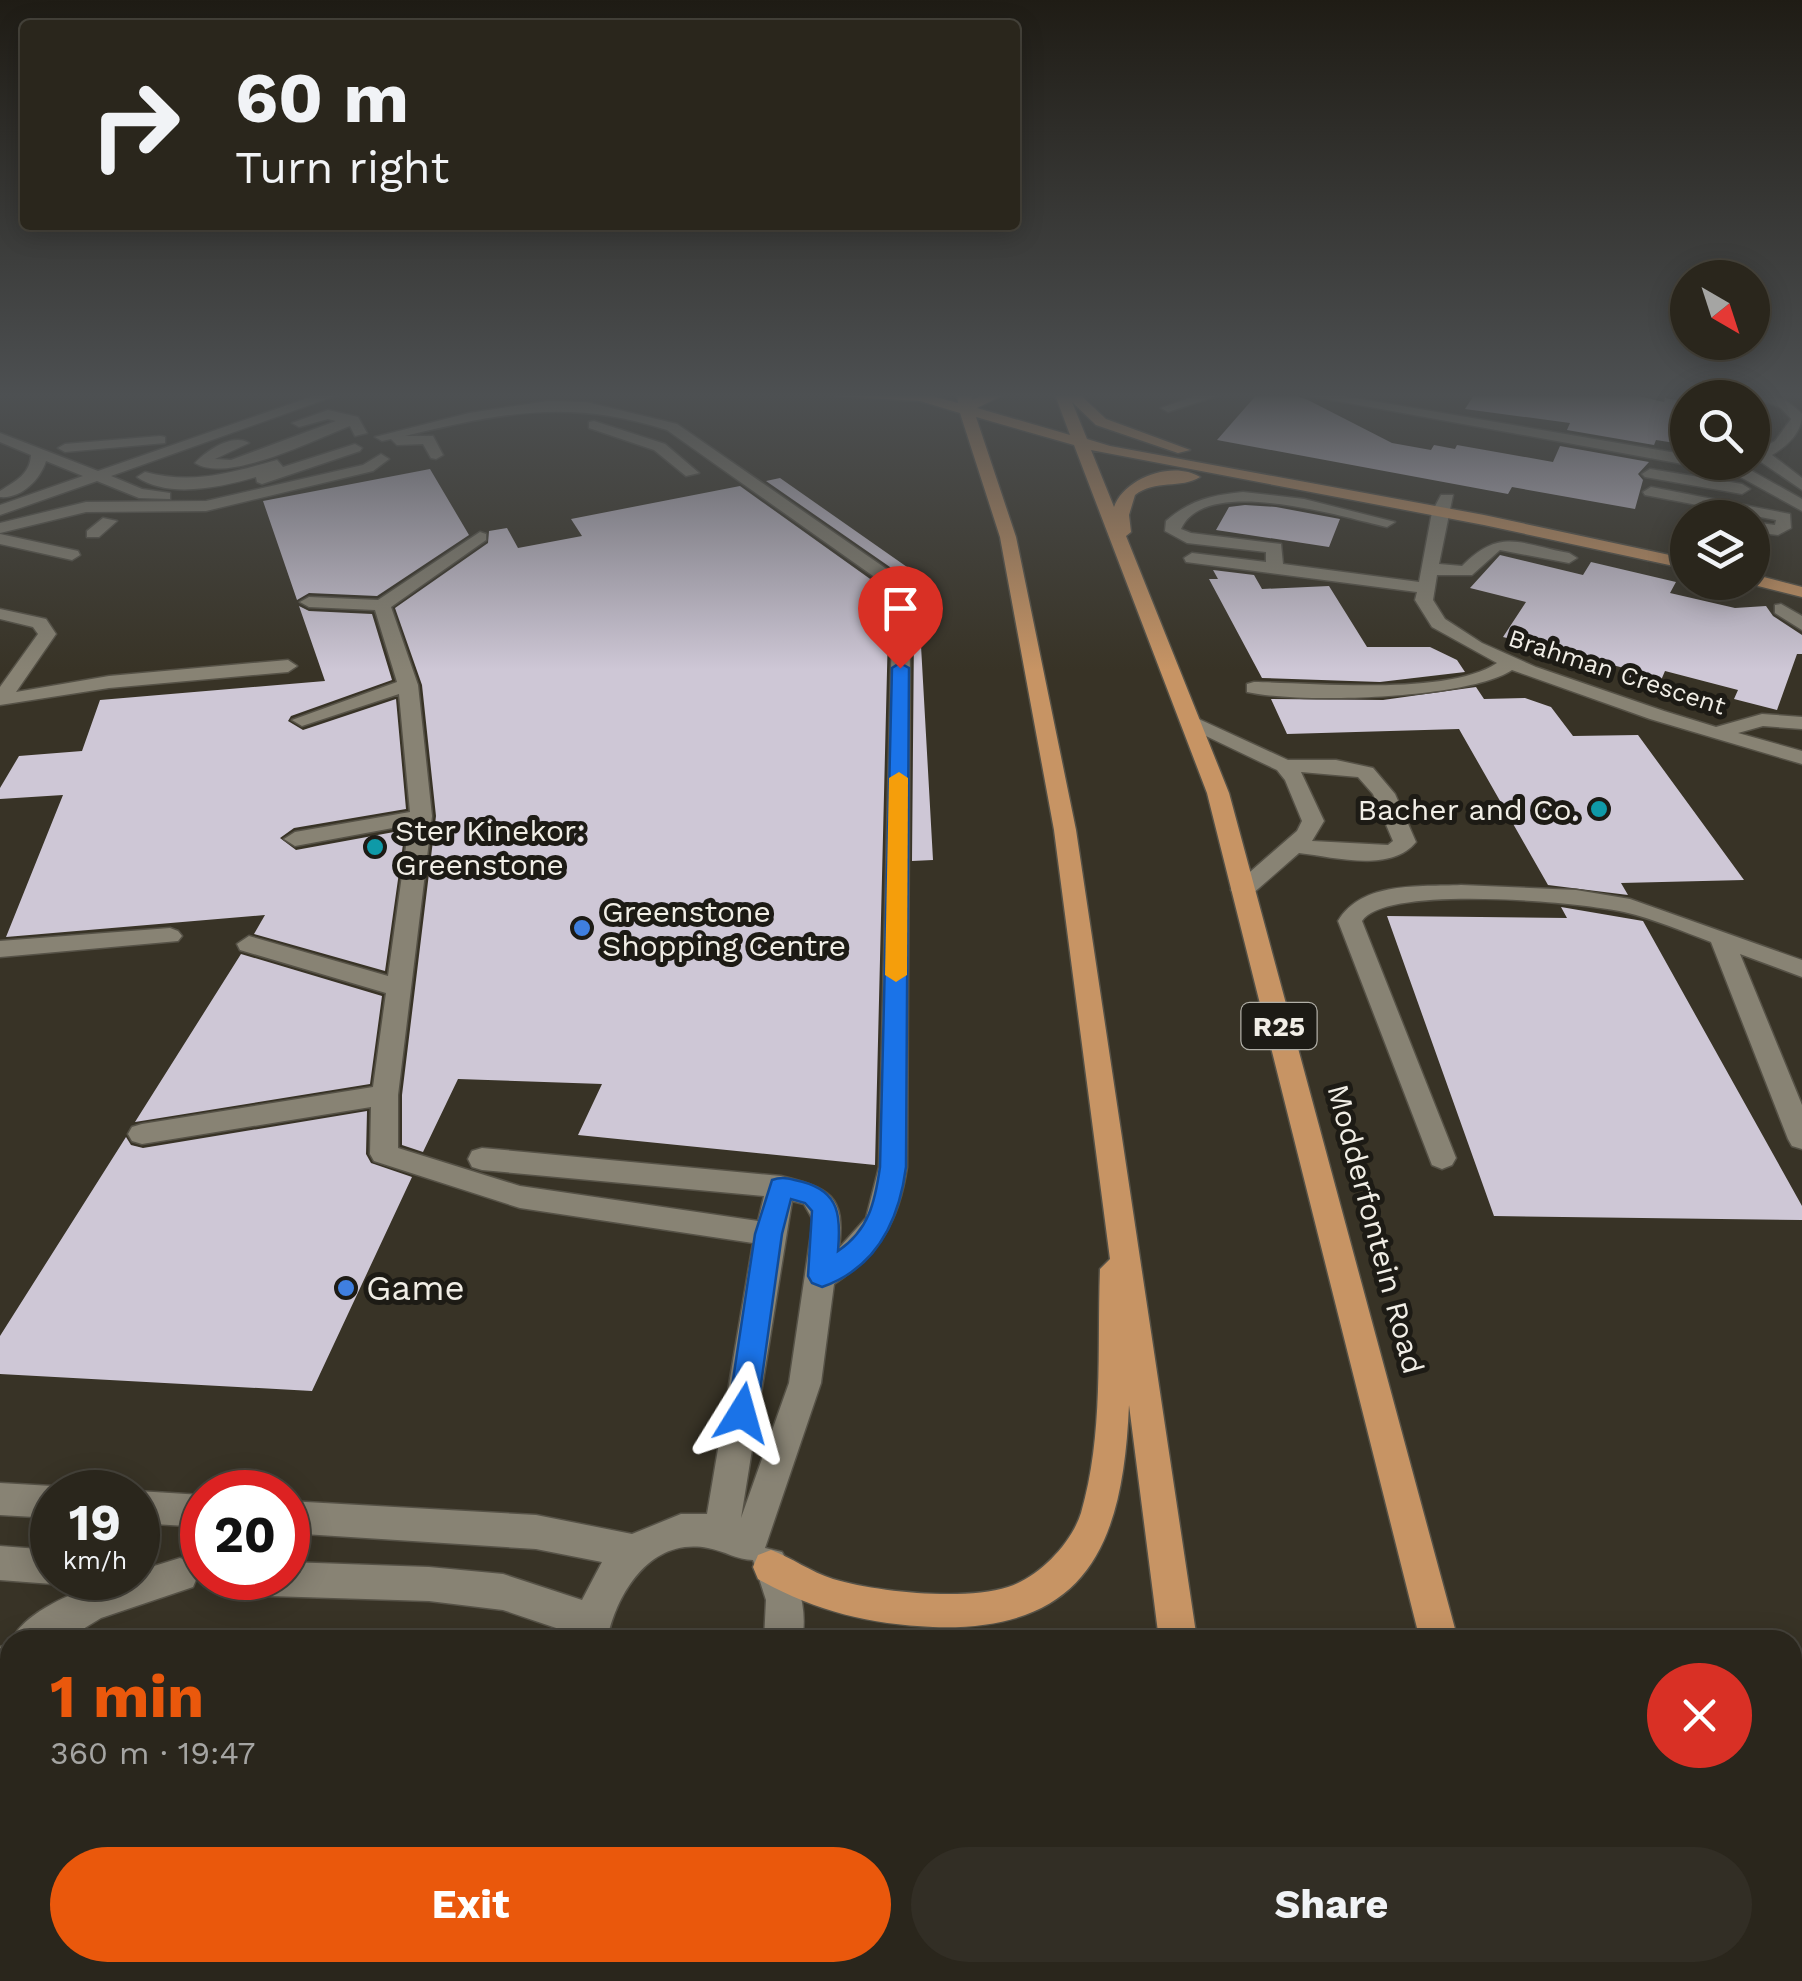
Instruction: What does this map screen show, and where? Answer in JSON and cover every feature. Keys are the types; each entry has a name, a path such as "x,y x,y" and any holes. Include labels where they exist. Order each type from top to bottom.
{"main road":[{"path":"992,484 1008,537 1061,811 1177,1630"},
{"name":"Modderfontein Road","path":"1098,484 1218,792 1436,1630"},
{"path":"1138,586 1119,509 1125,494 1142,484"},
{"path":"1255,484 1444,505 1670,545"},
{"path":"1289,484 1321,492"},
{"path":"1347,484 1670,560"},
{"path":"1770,566 1802,574"},
{"path":"1770,583 1802,592"},
{"path":"747,1548 810,1590 858,1606 982,1610 1016,1603 1054,1579 1087,1540 1102,1498 1118,1202"}],"street":[{"path":"6,501 49,484"},
{"path":"124,484 139,492"},
{"path":"6,501 86,490 168,497 212,493 237,484"},
{"path":"0,528 50,512 86,507 206,506 298,484"},
{"path":"754,484 882,574 894,591 901,630 893,1167 884,1218 875,1234 858,1252 822,1276"},
{"path":"1651,484 1660,508 1670,511"},
{"path":"1714,484 1742,489"},
{"path":"1763,484 1802,506"},
{"path":"1652,492 1693,500"},
{"path":"1274,567 1275,548 1187,538 1173,531 1172,524 1194,503 1232,496 1387,522"},
{"path":"1428,578 1444,505"},
{"path":"1770,515 1784,518 1783,528 1770,529"},
{"path":"93,534 109,521"},
{"path":"309,602 382,605 480,538"},
{"path":"0,539 64,554 0,547"},
{"path":"1192,558 1428,578 1466,571 1489,548 1500,545 1569,558"},
{"name":"Brahman Crescent","path":"1428,578 1424,607 1432,620 1508,664 1802,758"},
{"path":"382,605 408,686 421,816 386,1095 384,1154 520,1197 768,1234"},
{"path":"1781,609 1802,625"},
{"path":"0,614 40,623 47,634 0,698"},
{"path":"1254,688 1461,685 1494,676 1508,664"},
{"path":"0,698 37,696 110,682 288,666"},
{"path":"302,720 408,686"},
{"path":"1719,732 1762,720 1802,723"},
{"path":"1190,721 1284,766 1295,778 1313,821 1308,834 1243,890"},
{"path":"1284,766 1354,767 1370,773 1380,781 1405,842 1394,852 1346,852 1293,845"},
{"path":"294,839 421,816"},
{"path":"1442,1158 1350,920 1368,902 1394,896 1480,894 1596,900 1630,906 1802,970"},
{"path":"0,949 170,936"},
{"path":"1722,940 1802,1139"},
{"path":"248,944 399,988"},
{"path":"142,1134 386,1095"},
{"path":"482,1158 781,1187 813,1195 824,1208 828,1220 822,1276 805,1384 747,1548"},
{"path":"747,1548 768,1234 781,1187"},
{"path":"0,1498 30,1500"},
{"path":"310,1518 536,1532 637,1552"},
{"path":"589,1630 604,1583 657,1539 688,1531 747,1548 784,1595 786,1630"},
{"path":"0,1563 30,1565"},
{"path":"47,1630 92,1602 180,1579"},
{"path":"310,1580 429,1584 503,1592 587,1630"}],"building":[{"path":"349,484 439,484 469,535 377,596 309,593 297,600 263,501"},
{"path":"771,484 789,484 917,574 933,860 912,861 914,630 907,590 890,567"},
{"path":"1457,484 1642,484 1635,509 1512,487 1508,494"},
{"path":"740,486 873,581 881,592 888,630 875,1165 578,1135 602,1084 458,1079 423,1152 402,1145 402,1095 436,816 422,685 395,608 488,543 489,531 507,528 518,548 582,536 571,519"},
{"path":"1245,505 1340,519 1329,547 1216,530 1229,507"},
{"path":"1500,555 1583,575 1591,562 1670,581 1670,600 1700,600 1735,608 1766,606 1773,616 1802,635 1802,654 1797,654 1777,710 1734,699 1738,690 1665,671 1659,685 1624,676 1628,669 1503,637 1526,602 1470,588"},
{"path":"1213,570 1254,575 1262,589 1329,586 1367,647 1430,647 1457,660 1465,672 1380,682 1262,678 1209,579 1218,579"},
{"path":"299,606 309,611 372,614 392,680 291,716 288,721 303,730 396,699 406,809 294,828 280,838 296,850 405,830 385,971 254,934 265,915 6,937 63,795 0,799 0,788 19,756 82,751 100,700 325,681"},
{"name":"Bacher and Co.","path":"1476,687 1484,699 1525,698 1551,707 1573,736 1638,735 1744,880 1621,883 1628,895 1548,885 1459,729 1287,734 1271,699 1383,700"},
{"path":"1561,907 1643,921 1802,1206 1802,1220 1494,1216 1387,916 1567,918"},
{"path":"241,954 382,996 370,1084 135,1122"},
{"path":"367,1111 366,1154 371,1163 412,1177 312,1391 0,1374 0,1336 126,1137 131,1145 143,1148"}],"slow traffic":[{"path":"896,975 899,778"}],"place":[{"name":"Bacher and Co.","path":"1599,809"},
{"name":"Ster Kinekor: Greenstone","path":"375,847"},
{"name":"Greenstone Shopping Centre","path":"582,928"},
{"name":"Game","path":"346,1288"}],"route":[{"path":"742,1413 768,1234 781,1187 813,1195 824,1208 828,1220 822,1276 858,1252 875,1234 888,1201 893,1167 900,668"}]}
